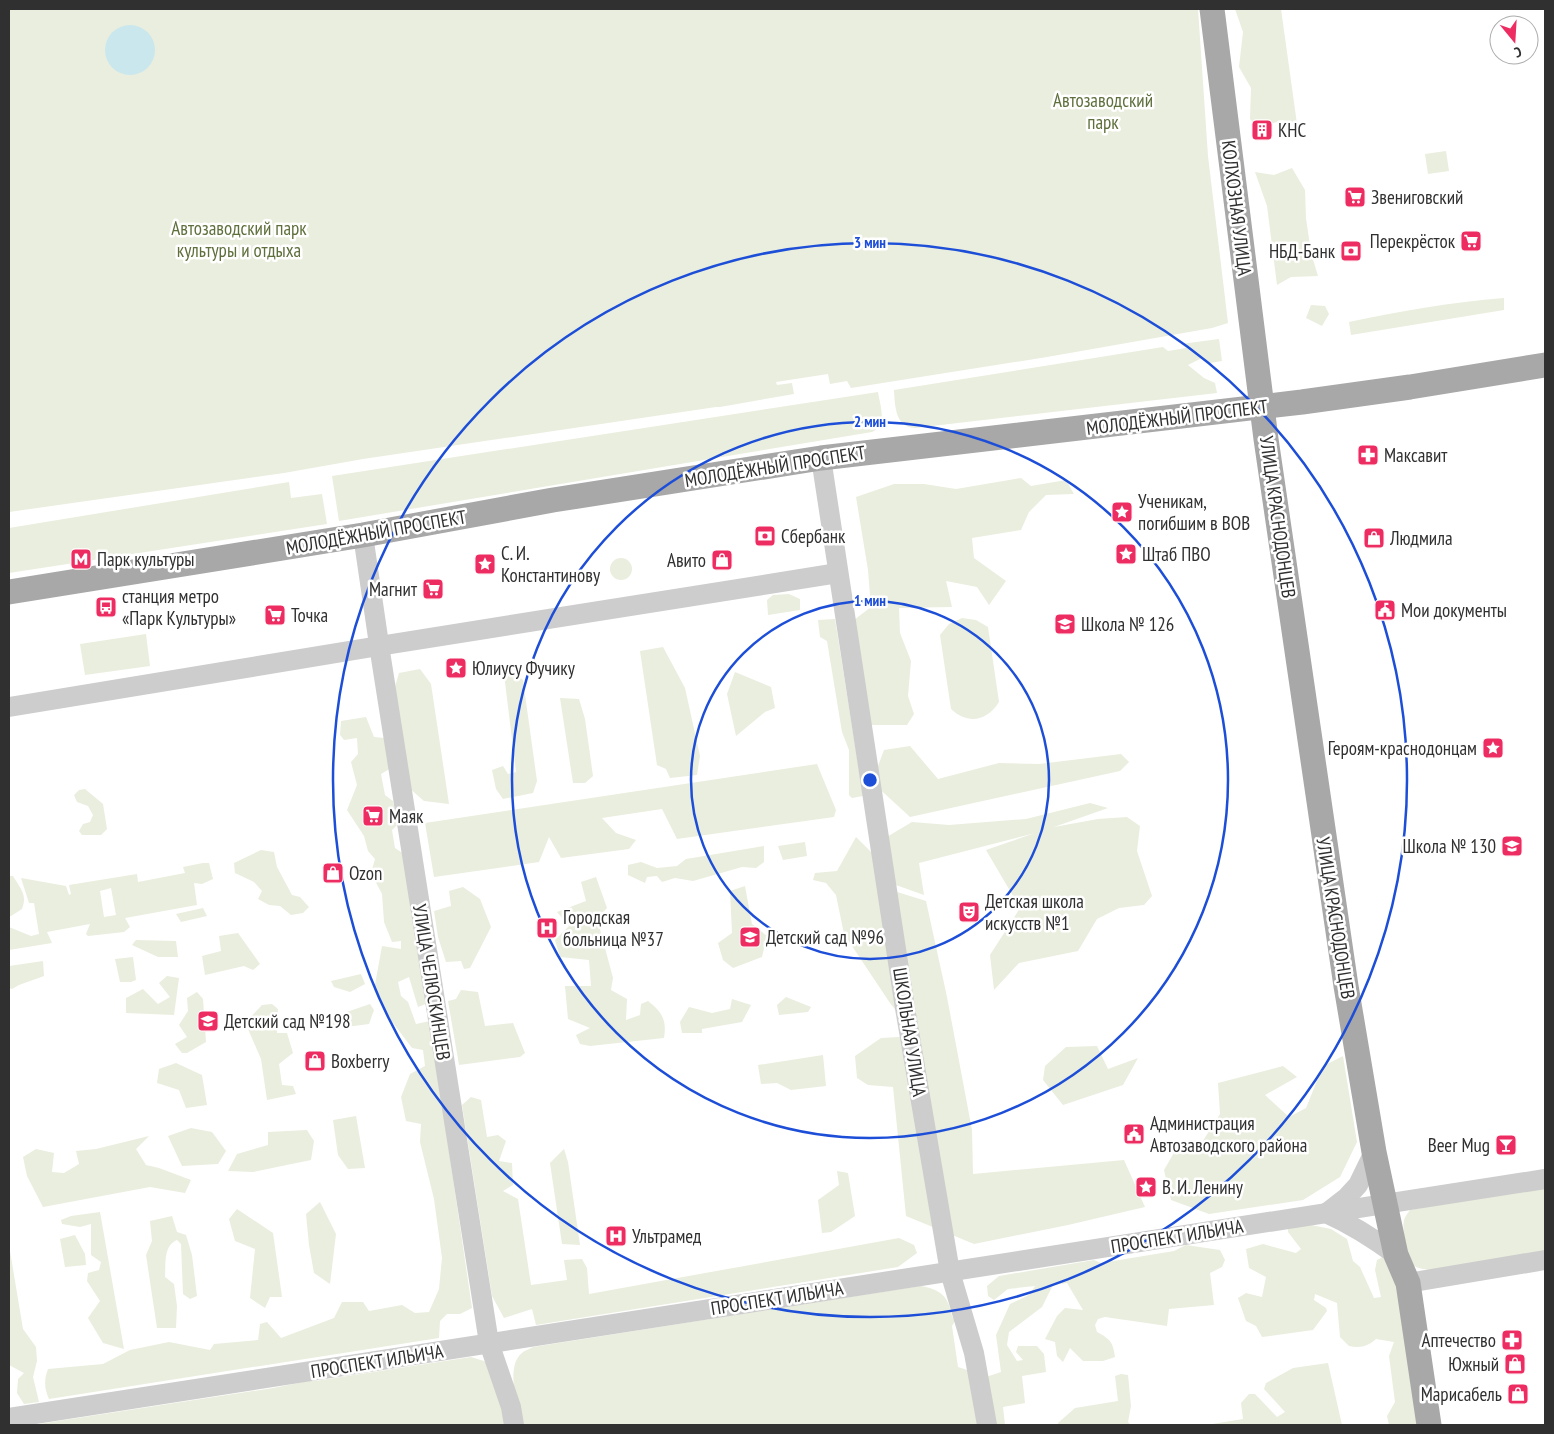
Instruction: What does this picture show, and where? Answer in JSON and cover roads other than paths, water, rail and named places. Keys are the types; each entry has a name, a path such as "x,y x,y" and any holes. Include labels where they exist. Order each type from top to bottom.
{"main road":[{"name":"КОЛХОЗНАЯ УЛИЦА","path":"1212,9 1262,407"},
{"name":"МОЛОДЁЖНЫЙ ПРОСПЕКТ","path":"9,592 363,535 553,500 820,458 1262,407 1410,387 1545,365"},
{"name":"УЛИЦА КРАСНОДОНЦЕВ","path":"1262,407 1346,986 1374,1152 1396,1255 1408,1283 1429,1425"}],"street":[{"name":"ШКОЛЬНАЯ УЛИЦА","path":"820,458 905,1008 950,1272 974,1353 988,1425"},
{"name":"УЛИЦА ЧЕЛЮСКИНЦЕВ","path":"363,535 489,1343 511,1407 514,1425"},
{"path":"9,707 838,573"},
{"path":"1374,1152 1358,1185 1346,1198 1326,1213 1367,1234 1396,1255"},
{"name":"ПРОСПЕКТ ИЛЬИЧА","path":"9,1418 1545,1179"},
{"path":"1408,1283 1545,1260"}],"water":[{"path":"130,25 148,32 155,50 148,68 130,75 112,68 105,50 112,32"}],"place":[{"name":"КНС","path":"1262,130"},
{"name":"Звениговский","path":"1355,197"},
{"name":"Перекрёсток","path":"1471,241"},
{"name":"НБД-Банк","path":"1351,251"},
{"name":"Максавит","path":"1368,455"},
{"name":"Ученикам, погибшим в ВОВ","path":"1122,512"},
{"name":"Сбербанк","path":"765,536"},
{"name":"Людмила","path":"1374,538"},
{"name":"Штаб ПВО","path":"1126,554"},
{"name":"Парк культуры","path":"81,559"},
{"name":"Авито","path":"722,560"},
{"name":"С. И. Константинову","path":"485,564"},
{"name":"Магнит","path":"433,589"},
{"name":"станция метро «Парк Культуры»","path":"106,607"},
{"name":"Мои документы","path":"1385,610"},
{"name":"Точка","path":"275,615"},
{"name":"Школа № 126","path":"1065,624"},
{"name":"Юлиусу Фучику","path":"456,668"},
{"name":"Героям-краснодонцам","path":"1493,748"},
{"name":"Маяк","path":"373,816"},
{"name":"Школа № 130","path":"1512,846"},
{"name":"Ozon","path":"333,873"},
{"name":"Детская школа искусств №1","path":"969,912"},
{"name":"Городская больница №37","path":"547,928"},
{"name":"Детский сад №96","path":"750,937"},
{"name":"Детский сад №198","path":"208,1021"},
{"name":"Boxberry","path":"315,1061"},
{"name":"Администрация Автозаводского района","path":"1134,1134"},
{"name":"Beer Mug","path":"1506,1145"},
{"name":"В. И. Ленину","path":"1146,1187"},
{"name":"Ультрамед","path":"616,1236"},
{"name":"Аптечество","path":"1512,1340"},
{"name":"Южный","path":"1515,1364"},
{"name":"Марисабель","path":"1518,1394"}],"park label":[{"name":"Автозаводский парк","path":"1103,111"},
{"name":"Автозаводский парк культуры и отдыха","path":"239,239"}]}
